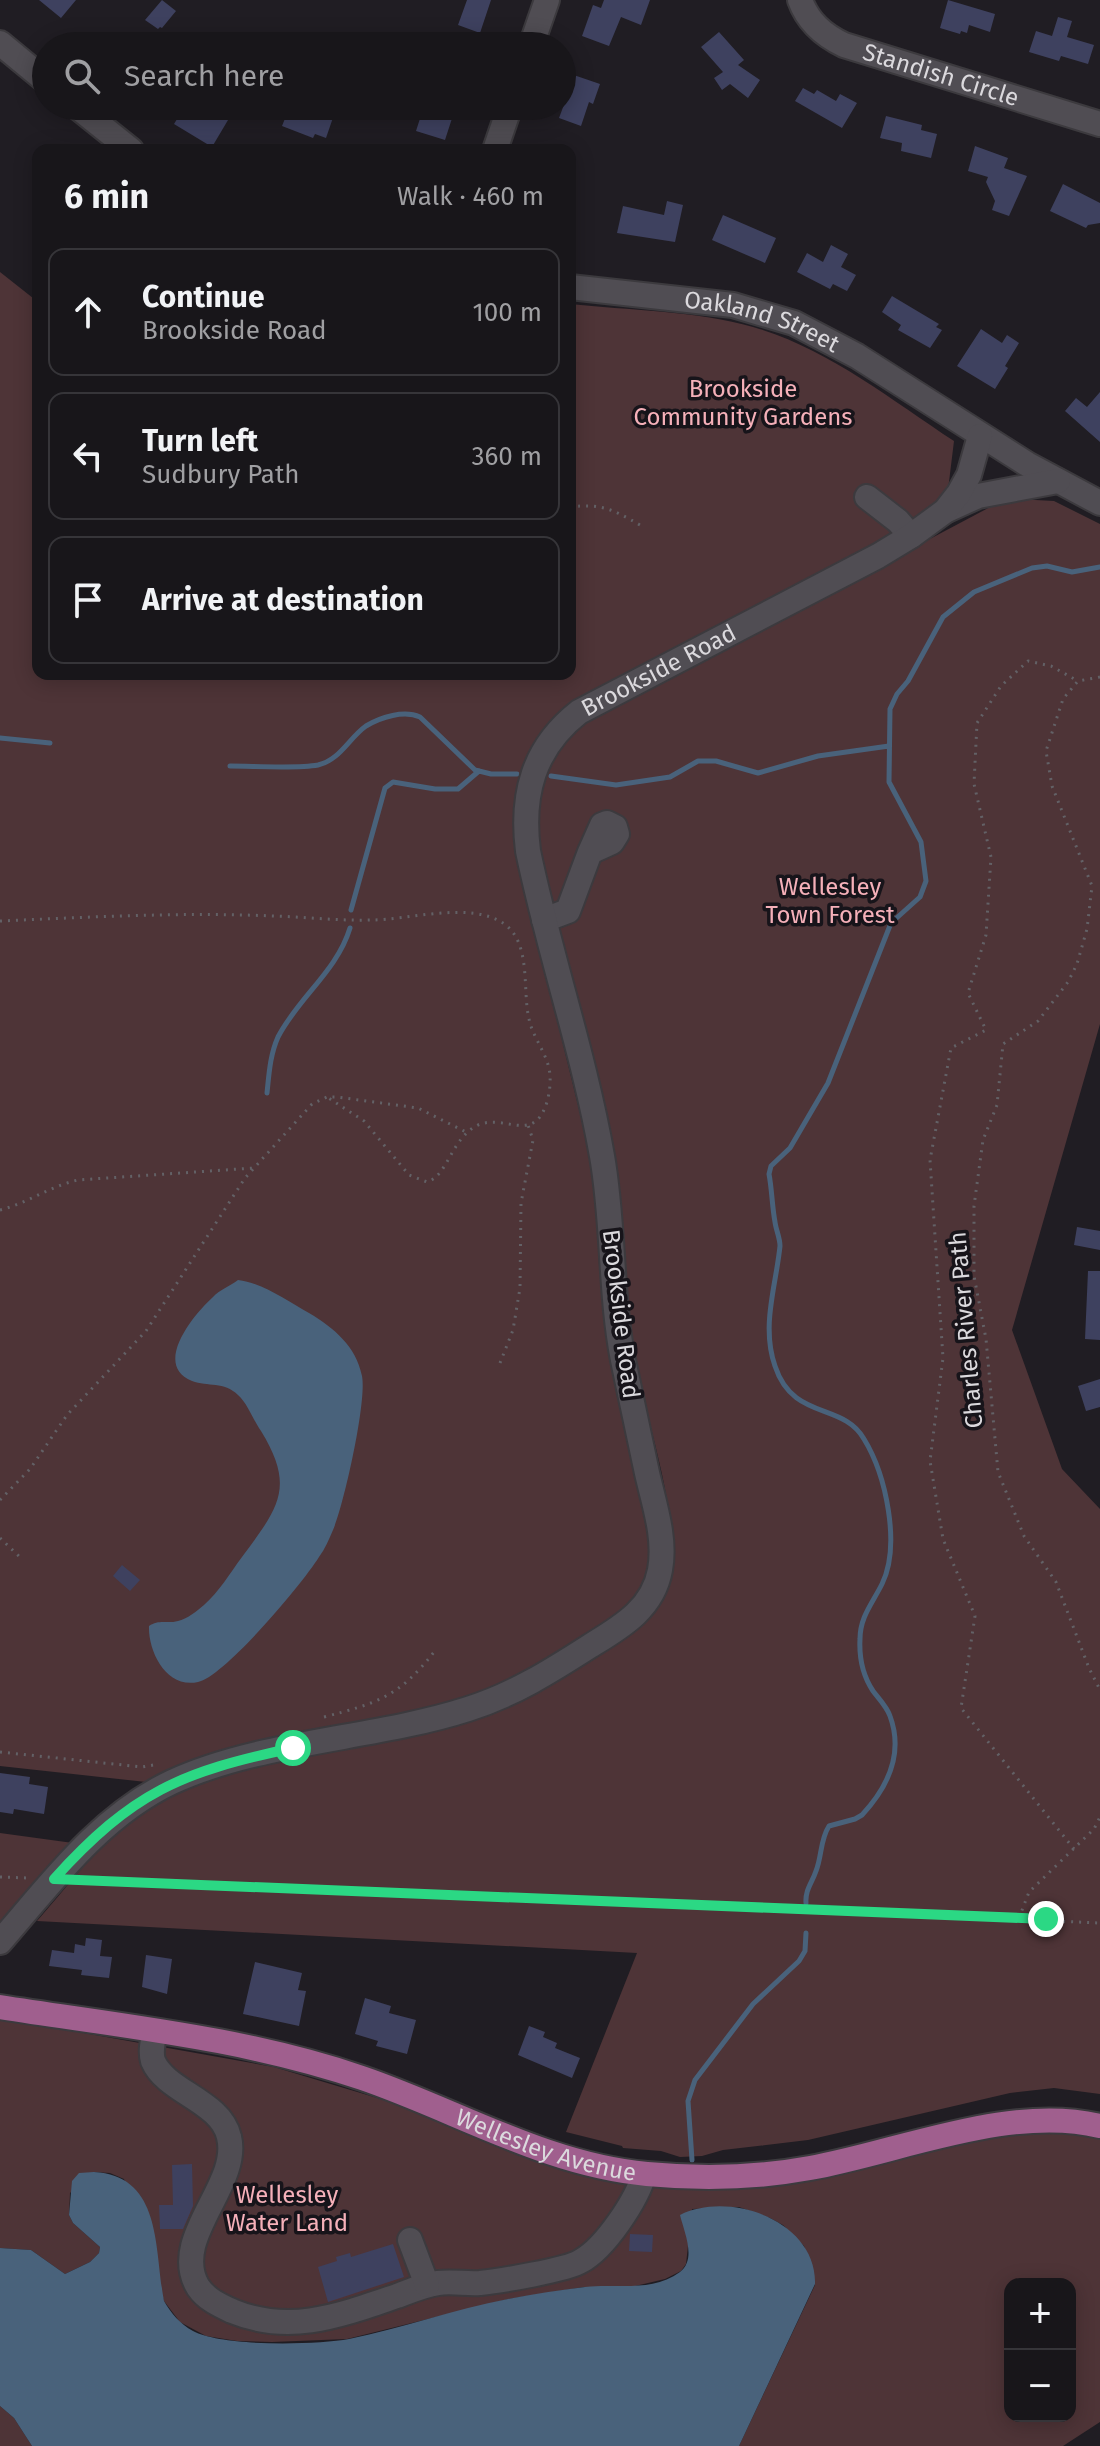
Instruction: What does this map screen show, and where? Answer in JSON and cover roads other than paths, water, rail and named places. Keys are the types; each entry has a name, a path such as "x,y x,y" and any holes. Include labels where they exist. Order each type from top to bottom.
{"main road":[{"name":"Wellesley Avenue","path":"0,2007 277,2054 361,2078 558,2155 604,2168 644,2174 727,2178 808,2168 964,2132 1046,2119 1100,2126"}],"street":[{"path":"536,32 547,0"},
{"name":"Standish Circle","path":"800,0 813,24 844,45 1100,124"},
{"path":"0,43 32,69"},
{"path":"94,120 124,144"},
{"path":"497,144 505,120"},
{"name":"Oakland Street","path":"576,288 714,302 779,317 842,348 980,436 1100,503"},
{"name":"Brookside Road","path":"945,511 965,484 980,436"},
{"name":"Brookside Road","path":"0,1942 54,1879 113,1820 140,1799 173,1782 245,1759 431,1720 488,1703 540,1678 619,1629 637,1614 653,1591 660,1572 660,1532 618,1330 604,1167 528,851 527,795 541,753 560,728 592,704 867,562 945,511 978,496 1058,481"},
{"path":"867,497 898,521 911,536"},
{"path":"544,920 565,913 570,907 590,852"},
{"path":"155,2031 151,2052 157,2068 213,2113 230,2139 227,2166 192,2253 194,2277 203,2294 239,2313 279,2323 336,2317 427,2285 491,2281 580,2262 628,2210 644,2174"},
{"path":"410,2240 427,2285"}],"water":[{"path":"238,1280 257,1285 283,1298 318,1319 343,1339 355,1356 362,1376 361,1407 343,1499 321,1554 244,1647 210,1676 187,1683 177,1680 161,1666 152,1646 149,1626 185,1618 209,1600 265,1525 278,1497 280,1483 272,1451 242,1399 222,1386 192,1381 181,1373 176,1364 176,1352 187,1327 215,1295"},
{"path":"94,2172 116,2177 133,2187 144,2201 156,2239 164,2301 173,2314 193,2331 225,2340 270,2343 334,2341 527,2295 585,2287 657,2283 669,2279 685,2267 689,2253 680,2215 700,2208 722,2206 745,2209 767,2216 786,2228 802,2243 812,2262 815,2284 739,2446 32,2446 14,2418 0,2406 0,2248 31,2250 65,2274 90,2262 99,2253 100,2247 73,2223 69,2215 72,2181 79,2173"}],"waterway":[{"path":"806,1903 829,1826 862,1815 886,1782 894,1757 894,1730 890,1716 867,1679 860,1646 864,1617 888,1568 890,1530 879,1471 864,1439 855,1427 844,1420 806,1404 794,1395 783,1383 775,1366 769,1321 780,1246 769,1174 771,1166 790,1148 828,1083 891,923 920,897 926,881 921,842 889,782 890,709 897,694 908,681 943,617 974,592 1032,568 1047,566 1072,572 1100,567"},
{"path":"230,766 318,765 338,754 366,726 385,717 407,714 420,717 475,770 491,774 517,774"},
{"path":"0,738 50,743"},
{"path":"551,776 616,785 670,777 698,761 716,761 758,773 818,756 889,746"},
{"path":"351,910 385,788 393,782 435,789 458,789 479,771"},
{"path":"267,1093 278,1037 336,958 350,928"},
{"path":"692,2160 688,2101 695,2080 753,2004 799,1961 805,1951 806,1933"}],"park label":[{"name":"Brookside Community Gardens","path":"743,403"},
{"name":"Wellesley Town Forest","path":"830,901"},
{"name":"Wellesley Water Land","path":"287,2209"}]}
